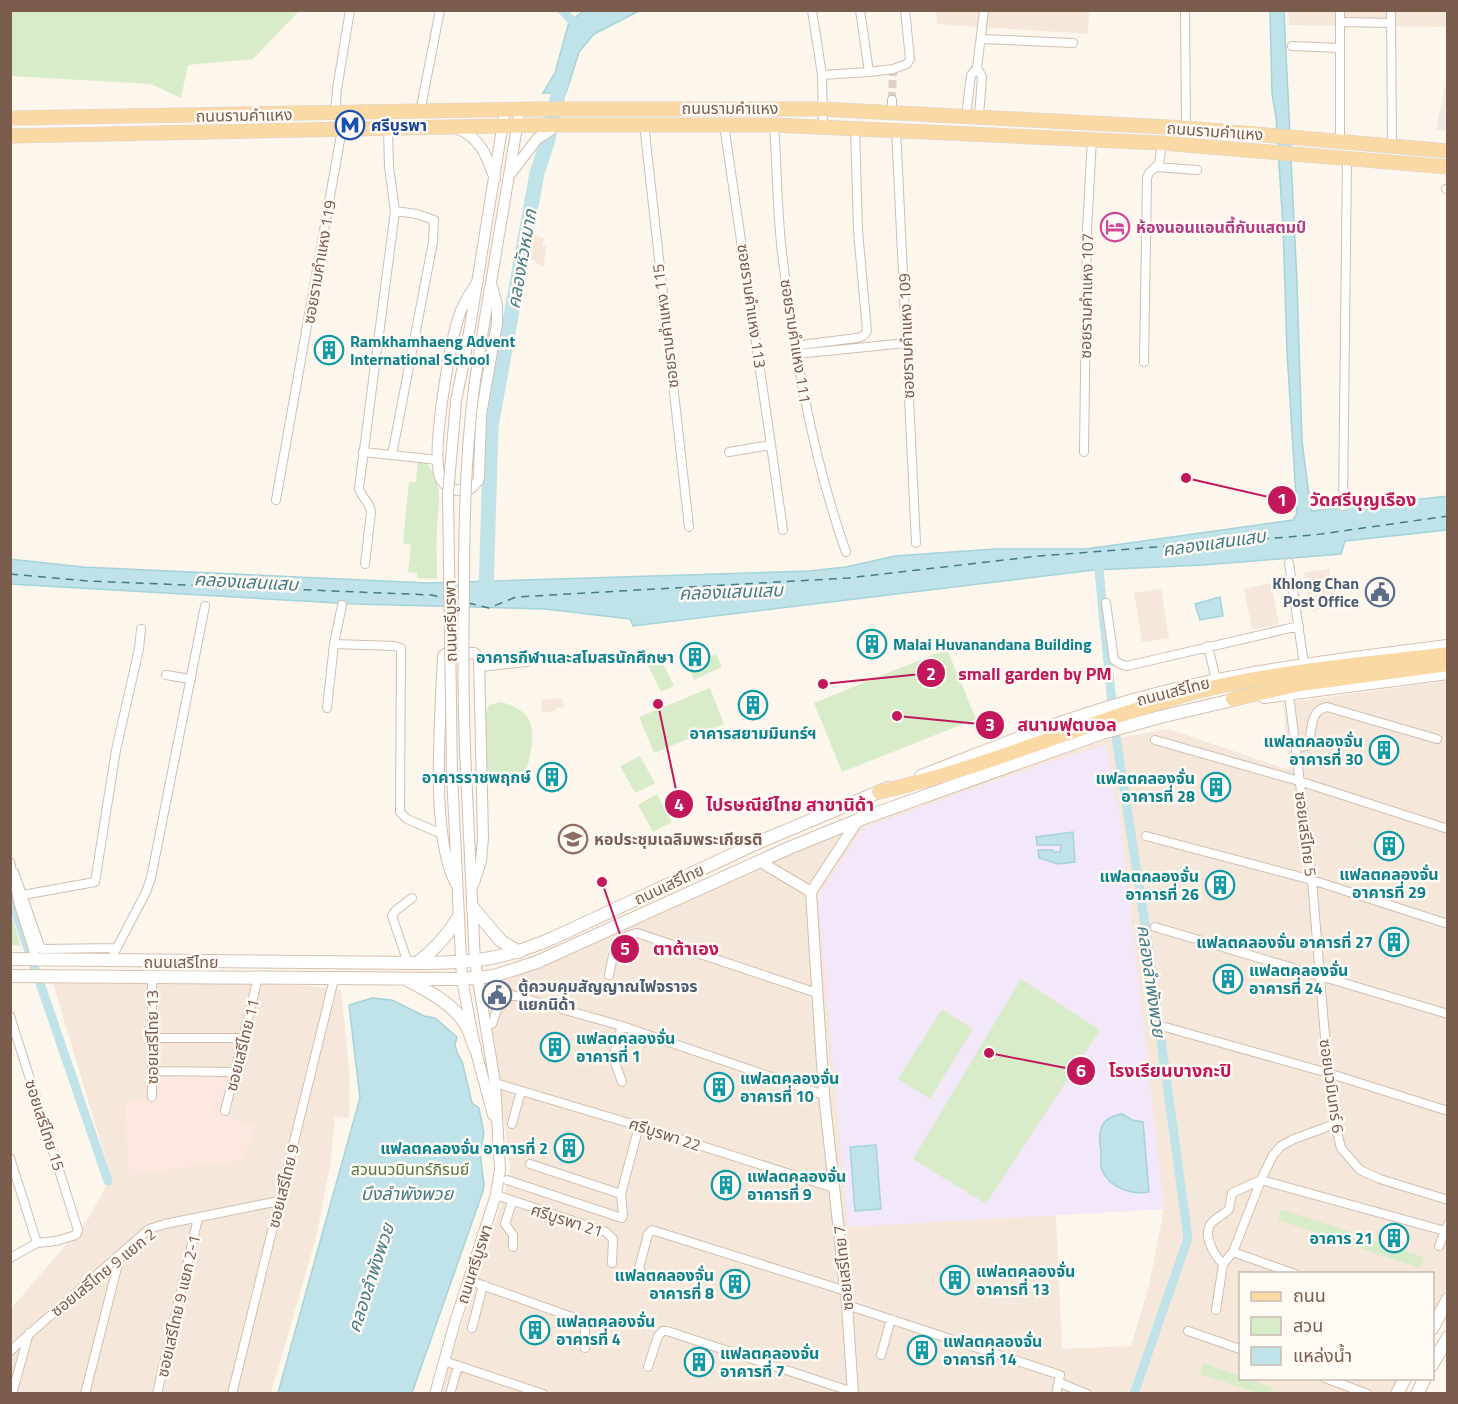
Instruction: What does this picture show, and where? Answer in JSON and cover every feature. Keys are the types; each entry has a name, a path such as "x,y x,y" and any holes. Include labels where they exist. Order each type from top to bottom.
{"main road":[{"name":"ถนนรามคำแหง","path":"10,118 568,108 822,109 892,106 973,116 1186,128 1448,151"},
{"name":"ถนนรามคำแหง","path":"10,136 577,124 823,126 1162,143 1448,167"},
{"name":"ถนนเสรีไทย","path":"10,959 475,962 519,952 764,840 879,792 1114,705 1216,680 1304,664 1448,646"},
{"path":"879,792 951,774 1143,707 1230,684 1280,674 1448,654"},
{"path":"1233,699 1300,684 1448,664"},
{"name":"ถนนเสรีไทย","path":"10,976 477,979 497,975 537,962 759,861 858,820 1102,734 1233,699 1289,695 1448,673"},
{"path":"473,908 501,941 519,952"},
{"path":"413,963 433,952 447,936 458,918"},
{"path":"405,979 425,989 460,1017 475,1048"},
{"path":"1434,1324 1448,1299"},
{"path":"1434,1362 1448,1337"},
{"path":"1397,1394 1404,1380"},
{"path":"1418,1394 1424,1380"}],"street":[{"path":"335,113 350,10"},
{"path":"420,112 440,10"},
{"path":"812,10 822,75 823,126"},
{"path":"860,10 869,72"},
{"path":"822,75 893,70 904,67 910,59 905,10"},
{"path":"973,116 971,75 977,68 984,10"},
{"path":"1185,10 1186,128"},
{"path":"1340,10 1340,141"},
{"path":"1391,10 1392,146"},
{"path":"1340,22 1391,23"},
{"path":"982,39 1073,43"},
{"path":"1292,46 1339,48"},
{"name":"ถนนศรีบูรพา","path":"435,1394 468,1280 496,1195 500,1169 495,1083 475,962 466,772 465,498 471,405 478,354 520,109"},
{"name":"ถนนศรีบูรพา","path":"499,1132 475,1048 460,963 452,774 448,494 456,401 506,110"},
{"name":"ซอยรามคำแหง 115","path":"644,124 689,527"},
{"name":"ซอยรามคำแหง 113","path":"724,124 783,530"},
{"path":"507,179 537,139 558,125"},
{"name":"ซอยรามคำแหง 111","path":"774,125 782,252 799,349 803,398 833,516 846,552"},
{"path":"454,127 470,134 479,143 495,179"},
{"path":"365,564 371,505 359,488 395,211 389,167 388,128"},
{"path":"799,349 864,336 867,331 858,231 855,128"},
{"name":"ซอยรามคำแหง 119","path":"276,500 342,129"},
{"name":"ซอยรามคำแหง 109","path":"896,129 916,543"},
{"name":"ซอยรามคำแหง 107","path":"1084,452 1087,229 1092,140"},
{"path":"1144,362 1147,178 1159,164 1162,143"},
{"path":"1343,506 1347,158"},
{"path":"1155,167 1197,170"},
{"path":"392,455 435,222 417,214 395,211"},
{"path":"478,281 463,305 457,325 441,415 438,460 440,477 451,489 467,490 478,482 481,416 497,323 497,305 491,283"},
{"path":"799,349 906,343"},
{"path":"729,452 771,445"},
{"path":"363,452 438,460"},
{"path":"1289,563 1304,664"},
{"path":"1106,603 1114,660 1127,666 1299,626"},
{"path":"327,708 334,644 342,605"},
{"path":"110,961 151,878 205,606"},
{"path":"23,895 94,882 116,750 141,629"},
{"path":"334,644 401,648 400,812 407,819 442,834"},
{"path":"1208,646 1216,680"},
{"path":"457,886 450,874 442,834 439,772 443,656 474,653 479,657 480,668 483,838 481,861 473,888"},
{"path":"480,668 527,662"},
{"path":"166,675 191,679"},
{"name":"ซอยเสรีไทย 5","path":"1289,695 1312,880 1320,975"},
{"path":"1296,747 1306,747 1309,744 1313,717 1318,710 1327,707 1437,739"},
{"path":"1155,740 1299,781 1448,829"},
{"path":"759,861 811,892 858,820"},
{"path":"1146,836 1312,880 1448,924"},
{"path":"10,862 41,949 116,948"},
{"path":"14,872 19,904 36,959"},
{"name":"ซอยเสรีไทย 7","path":"811,892 824,1095 846,1291 853,1393"},
{"path":"412,898 392,916 413,963"},
{"path":"1155,927 1448,1014"},
{"path":"609,975 616,944 624,936 637,933 817,993"},
{"name":"ซอยนวมินทร์ 6","path":"1320,975 1328,1073 1335,1124 1341,1148 1360,1170 1380,1179 1448,1200"},
{"name":"ซอยเสรีไทย 13","path":"152,978 152,1097"},
{"name":"ซอยเสรีไทย 11","path":"225,1111 245,1038 258,978"},
{"name":"ซอยเสรีไทย 9","path":"232,1394 334,979"},
{"path":"492,1024 501,998 512,995 622,1026 824,1095"},
{"name":"ซอยเสรีไทย 15","path":"10,1016 78,1230 76,1235 56,1241 37,1243"},
{"path":"622,1026 613,1057 622,1082"},
{"path":"1165,1027 1328,1073 1448,1111"},
{"path":"151,1038 245,1038"},
{"path":"152,1071 236,1072"},
{"name":"ศรีบูรพา 22","path":"495,1083 834,1188"},
{"path":"512,1124 521,1090"},
{"path":"1216,1310 1223,1264 1233,1252 1273,1155 1281,1146 1294,1138 1335,1124"},
{"path":"507,1180 622,1218 621,1194 639,1126"},
{"path":"10,1158 37,1243 10,1258"},
{"path":"530,1164 621,1194"},
{"path":"1223,1264 1212,1249 1209,1227 1229,1209 1232,1193 1261,1180 1446,1228 1439,1246"},
{"name":"ศรีบูรพา 21","path":"496,1195 606,1232 613,1239 612,1263"},
{"name":"ซอยเสรีไทย 9 แยก 2","path":"10,1351 149,1229 279,1201"},
{"path":"512,1202 505,1224 513,1235 513,1247"},
{"name":"ซอยเสรีไทย 9 แยก 2-1","path":"157,1394 198,1218"},
{"path":"644,1276 639,1268 648,1234 654,1230 846,1291"},
{"path":"1233,1252 1289,1272"},
{"path":"85,1394 120,1256"},
{"path":"468,1280 583,1321 585,1348"},
{"path":"472,1328 483,1285"},
{"path":"847,1305 1060,1375 1056,1394"},
{"path":"881,1355 891,1319"},
{"path":"648,1367 658,1336 663,1331 853,1393"},
{"path":"1188,1331 1239,1349"},
{"path":"12,1394 29,1333"},
{"path":"444,1361 543,1394"},
{"path":"450,1394 458,1366"},
{"path":"1330,1380 1368,1394"},
{"path":"1060,1383 1087,1394"},
{"path":"825,1394 829,1384"}],"shaded area":[{"path":"936,11 1089,11 1088,34 937,24"},
{"path":"1288,11 1447,11 1447,27 1289,25"},
{"path":"1447,75 1447,131 1436,130"},
{"path":"534,235 544,238 542,246 546,246 544,266 531,260"},
{"path":"1329,569 1336,607 1311,611 1304,573"},
{"path":"1271,583 1279,624 1252,630 1244,589"},
{"path":"1161,589 1169,638 1142,642 1134,593"},
{"path":"1446,681 1448,694 1447,1288 1434,1315 1434,1272 1239,1272 1239,1380 1400,1380 1393,1393 441,1394 506,1189 510,1167 489,1004 485,990 756,869 868,822 1104,740 1169,729 1289,770 1283,703","holes":["1164,1209 1149,1285 1131,1346 1062,1349 1056,1215"]},
{"path":"562,698 564,707 542,713 541,700"},
{"path":"1106,745 1120,817 1164,1209 848,1227 818,897 865,827 1037,766"},
{"path":"53,983 295,984 341,990 349,1068 349,1118 335,1117 330,1166 317,1234 271,1393 11,1393 10,1310 88,1219 111,1177","holes":["157,1075 221,1115 126,1099 156,1100"]},
{"path":"157,1074 230,1075 221,1115 255,1125 244,1160 127,1175 126,1099 156,1100"}],"green space":[{"path":"10,11 299,11 253,59 188,65 181,98 151,84 11,76"},
{"path":"418,461 426,462 438,487 437,579 417,578 417,573 408,572 411,545 403,543 409,482 416,482"},
{"path":"947,649 976,719 842,772 814,703"},
{"path":"716,654 722,667 694,680 688,667"},
{"path":"661,659 674,686 661,692 648,665"},
{"path":"710,688 724,724 654,753 639,717"},
{"path":"501,702 524,713 531,724 532,740 525,772 515,780 496,785 487,777 484,769 482,735 484,718 489,705"},
{"path":"640,756 655,783 635,793 620,766"},
{"path":"657,794 672,822 653,832 638,805"},
{"path":"11,914 21,946 11,945"},
{"path":"1021,979 1100,1030 986,1204 913,1159"},
{"path":"942,1009 973,1029 930,1099 898,1079"},
{"path":"1281,1209 1351,1232 1347,1243 1278,1220"},
{"path":"1354,1234 1424,1257 1420,1268 1351,1245"},
{"path":"1203,1363 1239,1376 1239,1380 1252,1380 1272,1387 1270,1393 1258,1393 1200,1374"}],"water":[{"name":"คลองแสนแสบ","path":"1270,10 1284,11 1302,441 1311,511 1448,496 1447,530 1345,541 1341,554 1203,565 1094,570 633,626 630,619 545,609 355,604 11,584 10,559 83,567 428,583 809,571 846,567 895,556 994,549 1086,549 1293,520 1297,513 1287,352 1283,226 1276,117 1272,94"},
{"path":"584,11 639,11 594,34 579,52 566,93 543,93 555,73 569,22"},
{"path":"1220,597 1223,616 1200,620 1195,604"},
{"path":"1073,832 1075,862 1058,864 1039,858 1038,850 1060,852 1061,845 1037,845 1036,837"},
{"name":"บึงลำพังพวย","path":"372,998 392,1000 424,1016 435,1018 457,1037 455,1045 462,1061 472,1103 479,1108 484,1133 480,1153 483,1191 412,1393 278,1393 360,1098 349,1005"},
{"path":"1122,1114 1132,1120 1143,1122 1149,1192 1129,1191 1115,1186 1102,1170 1101,1127 1108,1119"},
{"path":"876,1145 881,1209 855,1211 850,1147"}],"waterway":[{"path":"562,10 579,28"},
{"name":"คลองหัวหมาก","path":"486,593 491,426 537,173 547,143 563,73"},
{"name":"คลองลำพังพวย","path":"1098,560 1114,724 1147,937 1188,1238 1134,1394"},
{"path":"10,896 108,1181"}],"ferry route":[{"path":"468,603 489,608 516,597 848,578 1039,556 1314,535 1448,516"},
{"path":"10,574 88,581 431,595 446,598"}],"tunnel":[{"path":"892,100 893,71"}],"place":[{"name":"ศรีบูรพา","path":"350,125"},
{"name":"ห้องนอนแอนตี้กับแสตมป์","path":"1115,227"},
{"name":"Ramkhamhaeng Advent International School","path":"329,350"},
{"name":"วัดศรีบุญเรือง","path":"1186,478"},
{"name":"Khlong Chan Post Office","path":"1380,592"},
{"name":"Malai Huvanandana Building","path":"872,644"},
{"name":"อาคารกีฬาและสโมสรนักศึกษา","path":"695,657"},
{"name":"small garden by PM","path":"823,684"},
{"name":"ไปรษณีย์ไทย สาขานิด้า","path":"658,704"},
{"name":"อาคารสยามมินทร์ฯ","path":"753,705"},
{"name":"สนามฟุตบอล","path":"897,716"},
{"name":"แฟลตคลองจั่น อาคารที่ 30","path":"1384,750"},
{"name":"อาคารราชพฤกษ์","path":"552,777"},
{"name":"แฟลตคลองจั่น อาคารที่ 28","path":"1216,787"},
{"name":"หอประชุมเฉลิมพระเกียรติ","path":"573,839"},
{"name":"แฟลตคลองจั่น อาคารที่ 29","path":"1389,846"},
{"name":"ตาต้าเอง","path":"602,882"},
{"name":"แฟลตคลองจั่น อาคารที่ 26","path":"1220,885"},
{"name":"แฟลตคลองจั่น อาคารที่ 27","path":"1394,942"},
{"name":"แฟลตคลองจั่น อาคารที่ 24","path":"1228,979"},
{"name":"ตู้ควบคุมสัญญาณไฟจราจร แยกนิด้า","path":"497,995"},
{"name":"แฟลตคลองจั่น อาคารที่ 1","path":"555,1047"},
{"name":"โรงเรียนบางกะปิ","path":"989,1053"},
{"name":"แฟลตคลองจั่น อาคารที่ 10","path":"719,1087"},
{"name":"แฟลตคลองจั่น อาคารที่ 2","path":"569,1148"},
{"name":"แฟลตคลองจั่น อาคารที่ 9","path":"726,1185"},
{"name":"อาคาร 21","path":"1394,1238"},
{"name":"แฟลตคลองจั่น อาคารที่ 13","path":"955,1280"},
{"name":"แฟลตคลองจั่น อาคารที่ 8","path":"735,1284"},
{"name":"แฟลตคลองจั่น อาคารที่ 4","path":"535,1330"},
{"name":"แฟลตคลองจั่น อาคารที่ 14","path":"922,1350"},
{"name":"แฟลตคลองจั่น อาคารที่ 7","path":"699,1362"}],"park label":[{"name":"สวนนวมินทร์ภิรมย์","path":"410,1169"}]}
